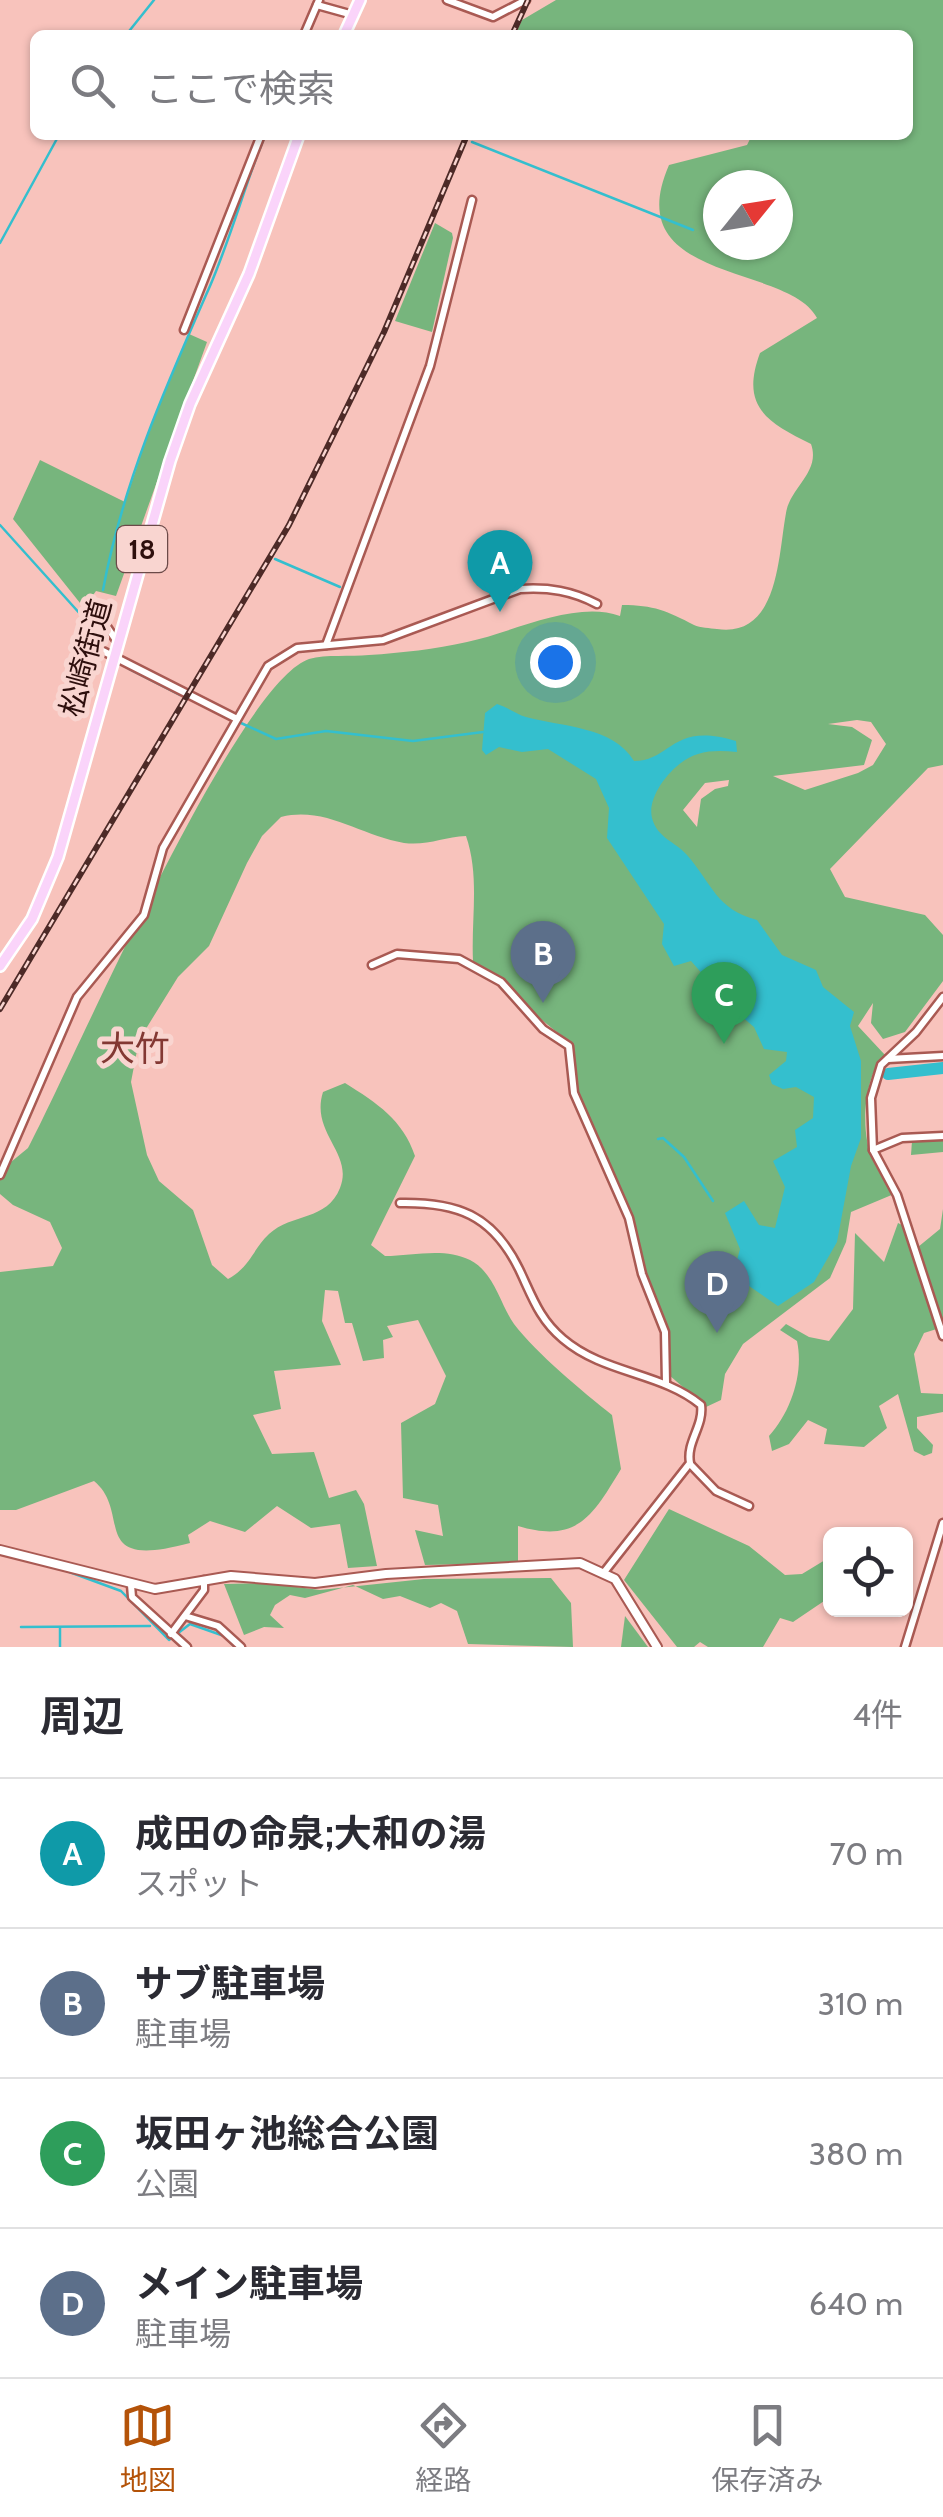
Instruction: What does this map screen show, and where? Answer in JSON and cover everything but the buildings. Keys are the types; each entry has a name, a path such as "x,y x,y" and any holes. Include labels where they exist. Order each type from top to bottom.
{"main road":[{"path":"346,30 360,0"},
{"name":"松崎街道","path":"0,966 48,885 116,640 190,404 249,274 297,140"}],"street":[{"path":"448,0 493,17 526,0"},
{"path":"306,30 318,3 353,15"},
{"path":"184,330 259,140"},
{"path":"326,645 430,366 472,200"},
{"path":"0,1175 78,997 144,914 164,848 258,681 279,655 326,645 383,640 520,588 581,594 597,604"},
{"path":"96,625 107,627 116,640"},
{"path":"88,644 237,719"},
{"path":"372,965 397,954 460,959 501,982 543,1029 569,1046 574,1093 630,1218 642,1274 665,1332 666,1383"},
{"path":"943,997 916,1032 887,1059 873,1083 873,1150 897,1194 943,1336"},
{"path":"887,1059 943,1056"},
{"path":"873,1150 902,1138 943,1136"},
{"path":"400,1202 443,1204 478,1218 518,1266 544,1322 568,1344 608,1366 666,1383 701,1405 702,1415 689,1448 690,1463 716,1491 748,1506"},
{"path":"605,1572 690,1463"},
{"path":"905,1647 943,1523"},
{"path":"0,1550 155,1589 248,1576 315,1584 560,1563 605,1572 625,1591 657,1647"},
{"path":"171,1634 204,1590 204,1580"},
{"path":"131,1586 132,1597 187,1647"},
{"path":"185,1616 218,1626 241,1647"}],"green space":[{"path":"556,0 943,0 943,765 928,768 830,869 845,897 925,915 943,935 943,981 905,1032 883,1039 871,1023 873,1003 858,1026 885,1055 872,1077 865,1121 873,1160 894,1194 851,1212 846,1242 830,1278 743,1344 725,1374 721,1400 706,1407 669,1375 666,1326 645,1272 632,1214 578,1092 572,1042 473,961 474,882 466,836 404,843 313,815 281,817 262,836 209,946 178,977 139,1040 131,1082 147,1155 159,1181 193,1210 212,1265 228,1279 278,1227 318,1212 334,1199 343,1176 321,1106 323,1092 345,1083 396,1122 415,1156 371,1245 385,1256 450,1254 478,1265 524,1336 612,1415 621,1469 592,1512 570,1528 539,1531 518,1526 518,1563 425,1565 415,1530 443,1536 438,1505 403,1498 401,1423 435,1404 446,1376 418,1320 387,1326 393,1337 383,1340 384,1358 363,1361 352,1323 345,1323 338,1291 325,1290 322,1321 341,1365 274,1371 281,1409 253,1415 272,1454 314,1452 329,1498 356,1490 364,1504 377,1566 348,1568 340,1524 311,1528 277,1506 245,1532 210,1521 188,1535 190,1543 158,1550 137,1550 124,1544 105,1494 94,1481 16,1510 0,1510 0,1272 53,1266 62,1248 50,1222 13,1205 0,1194 0,1171 28,1148 158,882 240,734 278,684 309,659 443,647 564,615 602,612 620,616 622,605 660,610 699,627 737,628 753,621 772,590 786,513 809,471 813,454 811,444 762,411 753,387 755,372 760,353 817,318 800,301 775,288 713,266 686,251 666,231 659,203 669,165 747,145 750,140 913,140 913,30 517,30 522,20","holes":["871,722 886,744 873,765 805,790 773,776 864,765 872,740 852,727 828,724","729,780 728,786 701,799 697,827 683,810 705,783"]},
{"path":"435,223 452,233 453,238 432,332 395,321"},
{"path":"189,334 207,342 116,596 96,591 84,608 13,519 40,460 125,502 153,419"},
{"path":"943,1139 943,1152 911,1155 912,1141"},
{"path":"943,1209 943,1327 924,1333 914,1354 921,1393 943,1394 943,1412 917,1417 917,1428 933,1445 932,1453 924,1456 914,1451 898,1394 879,1406 887,1428 864,1447 824,1444 827,1429 808,1420 789,1444 772,1451 769,1436 789,1404 799,1366 797,1341 780,1330 786,1324 809,1337 829,1341 853,1309 855,1233 884,1262 898,1223 912,1230 918,1247 940,1229"},
{"path":"669,1509 749,1546 785,1575 802,1574 823,1561 823,1602 793,1622 780,1618 763,1647 708,1647 700,1642 694,1647 677,1647 624,1580"},
{"path":"551,1578 571,1603 573,1647 468,1644 457,1611 441,1603 430,1608 400,1596 383,1599 356,1586 424,1579"},
{"path":"265,1583 320,1590 344,1587 305,1598 290,1595 275,1605 270,1615 284,1628 264,1627 244,1635 224,1584"},
{"path":"625,1616 648,1647 621,1647"}],"water":[{"path":"497,704 526,717 600,734 625,749 634,761 698,736 736,741 737,752 698,754 673,770 654,799 654,825 687,855 724,903 757,920 782,955 816,970 823,987 854,1012 850,1026 861,1061 861,1138 851,1166 837,1242 814,1282 778,1306 733,1275 740,1249 725,1213 744,1201 759,1225 775,1228 785,1187 773,1161 797,1147 795,1130 813,1118 814,1097 796,1087 783,1089 772,1084 769,1075 786,1061 787,1052 764,1049 754,1027 707,987 706,978 691,961 674,966 662,944 664,924 607,838 609,808 596,779 548,749 522,752 499,747 486,755 482,750 485,713"}],"waterway":[{"path":"130,30 154,0"},
{"path":"310,30 319,9"},
{"path":"0,243 56,140"},
{"path":"259,151 263,140"},
{"path":"472,142 693,230"},
{"path":"103,590 134,473 217,270 257,156"},
{"path":"0,525 100,636 108,637"},
{"path":"275,559 340,587"},
{"path":"129,669 180,695"},
{"path":"188,698 207,707"},
{"path":"241,723 276,739 326,731 413,741 483,732"},
{"path":"888,1074 943,1068"},
{"path":"658,1139 663,1138 684,1157 713,1201"},
{"path":"64,1570 121,1591 169,1640 190,1624 224,1636 235,1647"},
{"path":"21,1627 150,1626"},
{"path":"60,1628 60,1647"}],"railway":[{"path":"514,30 528,0"},
{"path":"0,1009 289,525 384,332 465,140"}],"place":[{"name":"成田の命泉;大和の湯","path":"500,612"},
{"name":"サブ駐車場","path":"543,1003"},
{"name":"坂田ヶ池総合公園","path":"724,1044"},
{"name":"メイン駐車場","path":"717,1333"}],"district":[{"name":"大竹","path":"135,1049"}]}
